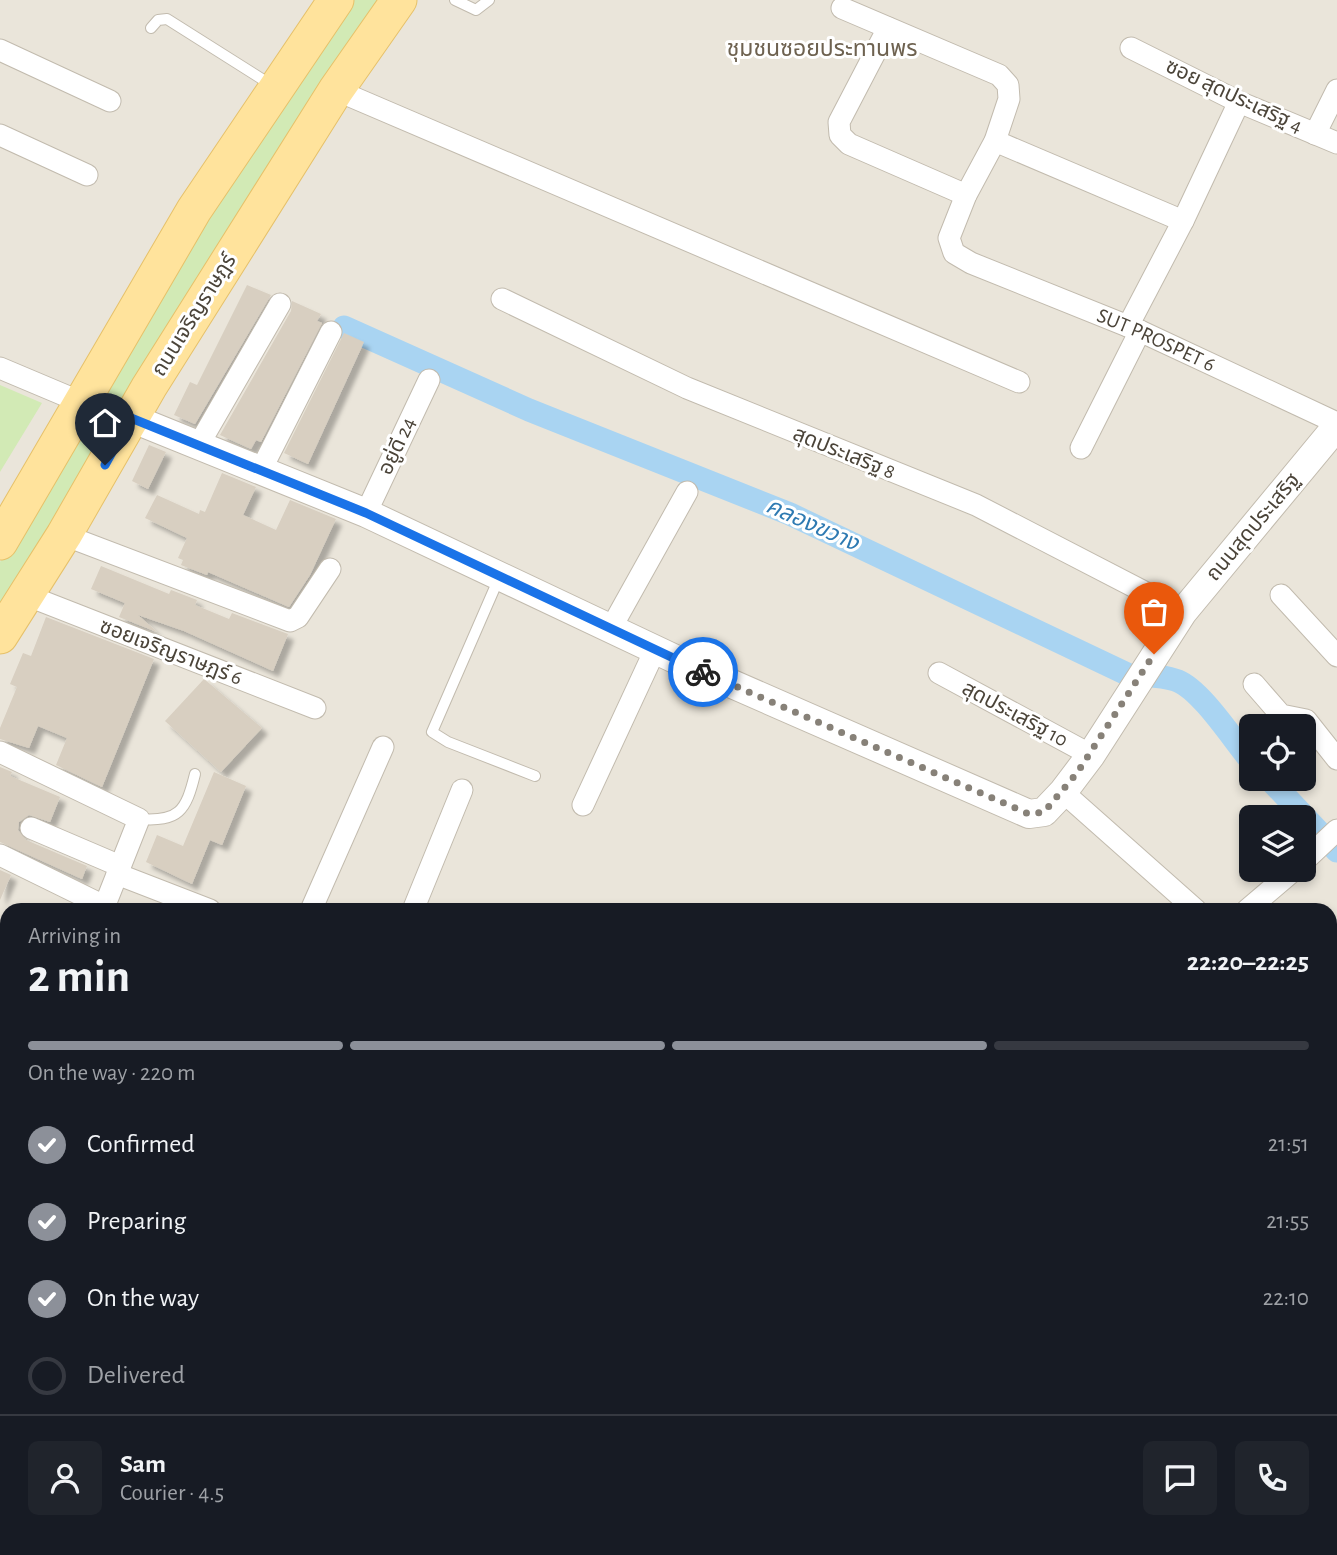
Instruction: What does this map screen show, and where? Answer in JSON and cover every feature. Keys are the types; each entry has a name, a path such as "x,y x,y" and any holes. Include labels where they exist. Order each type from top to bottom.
{"main road":[{"path":"0,542 194,210 336,0"},
{"name":"ถนนเจริญราษฎร์","path":"0,636 64,535 131,418 336,90 399,0"}],"street":[{"path":"842,8 999,75 1008,85 1009,99 995,141 966,195 849,144 840,135 839,122 888,28"},
{"name":"ซอย สุดประเสริฐ 4","path":"1131,48 1238,102 1337,143"},
{"path":"0,50 110,101"},
{"path":"336,90 1019,382"},
{"path":"1315,134 1337,90"},
{"path":"1081,448 1238,102"},
{"path":"0,135 87,174"},
{"path":"995,141 1183,221"},
{"name":"SUT PROSPET 6","path":"966,195 949,238 954,253 971,263 1134,328 1337,425"},
{"name":"สุดประเสริฐ 8","path":"502,299 687,388 976,505 1183,612"},
{"path":"198,446 279,304"},
{"path":"261,470 331,332"},
{"path":"0,368 83,403"},
{"name":"อยู่ดี 24","path":"366,513 429,380"},
{"path":"131,418 366,513 656,650 583,805"},
{"name":"ถนนสุดประเสริฐ","path":"656,650 1016,811 1029,814 1044,812 1091,755 1183,612 1337,425"},
{"path":"610,629 687,492"},
{"path":"64,535 290,621 298,617 330,569"},
{"name":"ซอยเจริญราษฎร์ 6","path":"26,595 315,708"},
{"path":"1281,595 1337,656"},
{"name":"สุดประเสริฐ 10","path":"939,673 1091,755"},
{"path":"1254,684 1281,715 1306,720 1337,760"},
{"path":"314,903 383,747"},
{"path":"0,752 139,819 105,903"},
{"path":"416,903 462,790"},
{"path":"1063,792 1188,903"},
{"path":"30,828 194,903"},
{"path":"0,856 93,903"},
{"path":"1255,903 1280,882"}],"lane":[{"path":"455,0 476,10 489,0"},
{"path":"151,28 159,20 166,19 275,87"},
{"path":"499,578 432,732 448,743 535,776"},
{"path":"139,819 163,821 177,815 190,797 195,774"}],"shaded area":[{"path":"0,0 1337,0 1337,903 0,903"}],"green space":[{"path":"351,0 386,0 0,611 0,562 238,158"},
{"path":"0,385 42,403 0,472"}],"building":[{"path":"247,285 271,295 195,424 174,415 190,382 197,385"},
{"path":"292,301 321,314 317,321 322,323 261,442 256,440 251,449 220,435 291,311"},
{"path":"344,333 364,342 308,464 284,453"},
{"path":"149,445 166,452 148,489 132,481"},
{"path":"222,473 256,487 243,515 276,530 290,500 336,519 310,575 289,607 208,572 207,575 181,565 183,560 178,558 187,538 145,518 157,495 199,514 200,510 205,512"},
{"path":"101,566 169,594 171,590 197,600 195,605 229,619 232,613 288,634 273,671 184,631 138,615 157,632 119,617 125,603 91,589"},
{"path":"46,617 154,659 102,787 56,765 67,738 38,726 29,748 0,739 0,728 17,687 10,684 23,653 31,656"},
{"path":"204,679 262,728 221,772 165,721"},
{"path":"0,767 12,772 10,776 60,797 50,822 29,815 19,822 18,830 26,840 87,866 82,879 0,842"},
{"path":"214,772 246,786 222,845 210,840 192,884 146,862 157,835 183,846"},
{"path":"0,870 11,875 0,900"}],"waterway":[{"name":"คลองขวาง","path":"344,327 529,410 790,514 1129,675 1178,681 1207,705 1239,746"},
{"name":"คลองขวาง","path":"1280,791 1337,851"}],"way so far":[{"path":"703,672 1016,811 1029,814 1044,812 1077,773 1154,654"}],"district":[{"name":"ชุมชนซอยประทานพร","path":"822,49"}],"route":[{"path":"105,465 131,418 366,513 703,672"}]}
